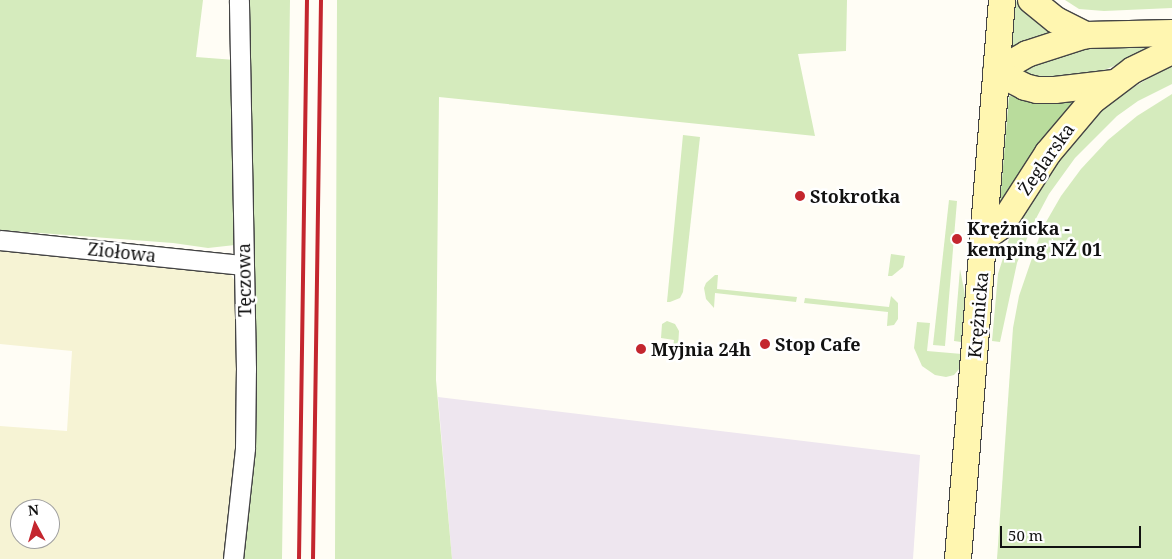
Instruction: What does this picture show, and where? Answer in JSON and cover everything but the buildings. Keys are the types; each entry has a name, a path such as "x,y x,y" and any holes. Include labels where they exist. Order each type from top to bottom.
{"street":[{"name":"Tęczowa","path":"233,559 245,448 239,0"},
{"name":"Krężnicka","path":"958,559 1002,0"},
{"path":"1031,0 1056,20 1086,35"},
{"path":"996,72 1027,54 1086,35 1172,32"},
{"name":"Żeglarska","path":"984,238 1001,226 1048,153 1071,123 1113,83 1172,51"},
{"name":"Żeglarska","path":"996,72 1025,87 1037,90 1055,90 1113,83"},
{"name":"Ziołowa","path":"0,240 244,265"}],"shaded area":[{"path":"0,244 222,268 231,275 239,288 239,450 227,559 0,559 0,426 67,431 72,351 0,344"},
{"path":"438,397 920,455 913,559 452,559"}],"green space":[{"path":"0,0 203,0 196,57 235,60 235,245 208,248 173,243 0,230"},
{"path":"247,0 290,0 282,559 238,559 250,448 252,167 246,37"},
{"path":"337,0 847,0 846,51 798,54 815,136 439,97 436,380 452,559 335,559"},
{"path":"1020,0 1065,33 1010,52 1011,3"},
{"path":"1065,0 1172,0 1172,8 1104,11 1079,9"},
{"path":"1157,43 1140,55 1097,73 1065,80 1034,78 1024,74 1023,66 1083,46"},
{"path":"1172,64 1172,84 1138,101 1117,116 1075,158 1049,194 1032,226 1017,263 1000,342 992,341 998,274 1009,239 1017,222 1068,141 1114,99"},
{"path":"1090,90 1003,203 1000,202 1009,96 1030,98"},
{"path":"1172,94 1172,559 997,559 1013,328 1019,296 1042,229 1061,196 1081,169 1108,140 1137,116"},
{"path":"683,135 700,137 683,292 680,298 667,302"},
{"path":"949,200 957,201 945,346 933,345"},
{"path":"891,254 905,256 903,267 892,276 888,276"},
{"path":"960,269 966,300 961,342 954,341"},
{"path":"715,275 718,275 717,289 797,297 796,302 715,293 714,308 706,299 704,288 706,283"},
{"path":"891,296 898,303 898,319 894,325 887,326 888,312 804,303 805,298 889,307"},
{"path":"667,321 675,324 679,331 678,348 673,348 674,340 661,338 662,324"},
{"path":"917,322 930,323 927,351 962,354 960,368 954,375 946,377 935,375 922,366 914,348"}],"railway":[{"path":"299,559 307,0"},
{"path":"313,559 321,0"}],"place":[{"name":"Stokrotka","path":"800,196"},
{"name":"Krężnicka - kemping NŻ 01","path":"957,239"},
{"name":"Stop Cafe","path":"765,344"},
{"name":"Myjnia 24h","path":"641,349"}]}
